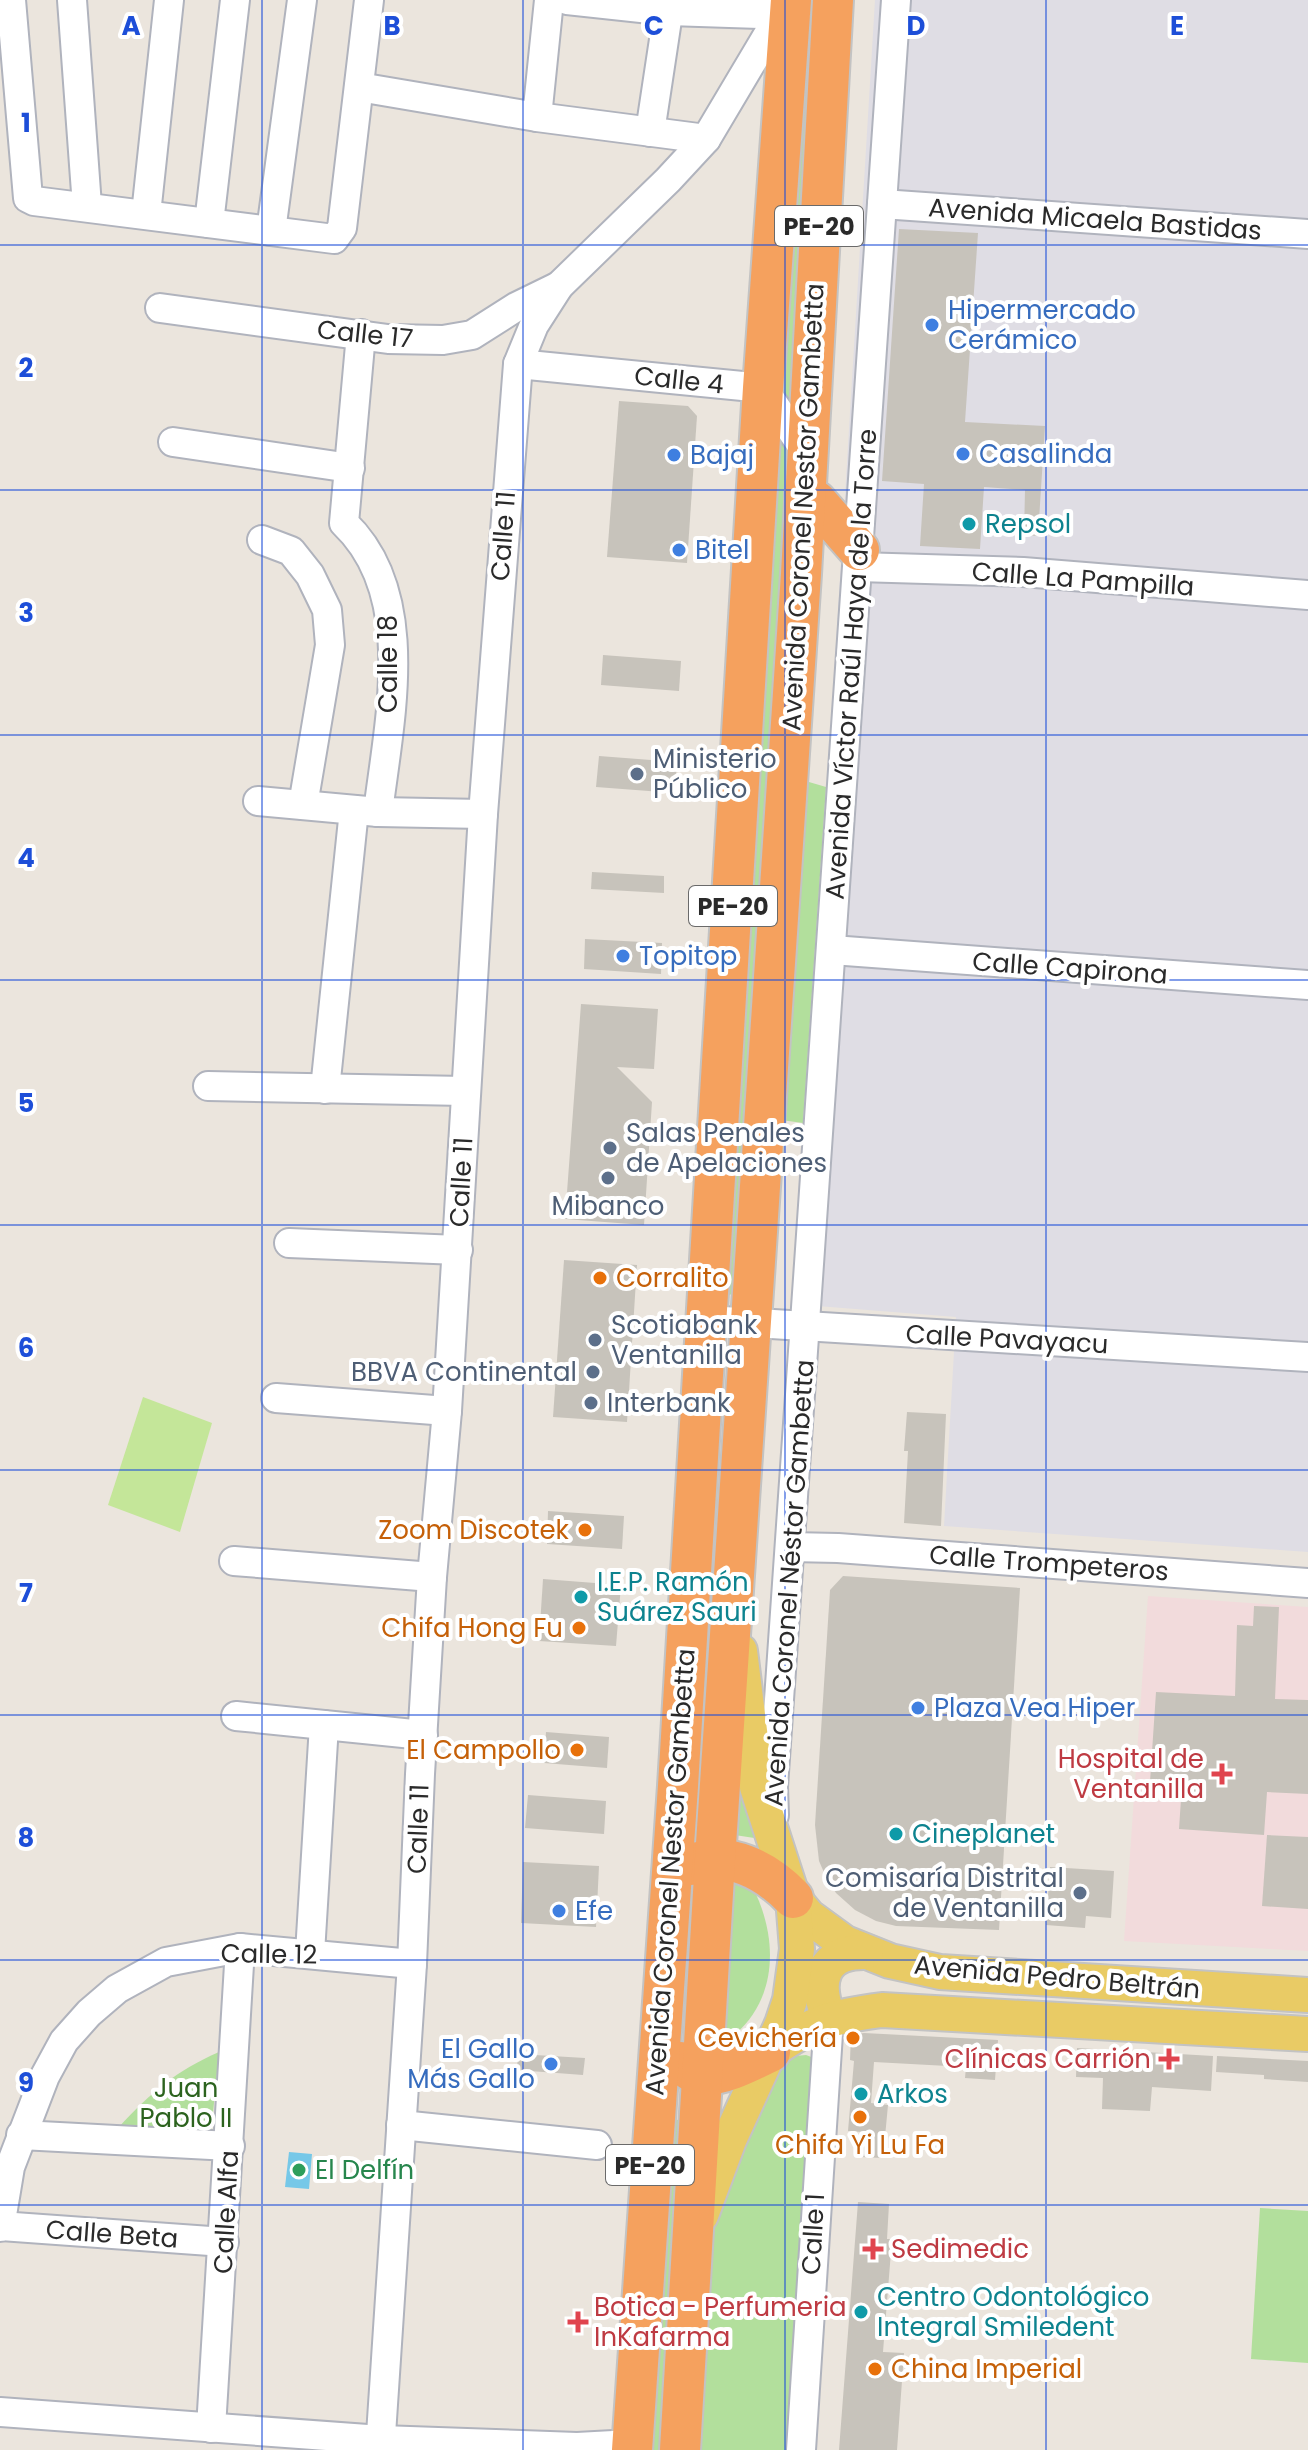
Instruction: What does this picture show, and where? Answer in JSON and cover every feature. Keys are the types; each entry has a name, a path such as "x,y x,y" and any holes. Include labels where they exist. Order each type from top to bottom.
{"highway":[{"name":"Avenida Coronel Nestor Gambetta","path":"680,2450 715,1859 805,494 833,7"},
{"path":"789,20 805,43 830,55"},
{"name":"Avenida Coronel Nestor Gambetta","path":"632,2447 670,1897 763,388 789,20"},
{"path":"805,494 816,501 858,558"},
{"path":"770,2052 737,2066 703,2075 691,2072 681,2062 674,2049 670,1897 692,1865 715,1859 759,1870 793,1898"}],"main road":[{"name":"Avenida Pedro Beltrán","path":"733,1603 757,1787 793,1898 826,1931 866,1952 902,1965 940,1972 1308,1995"},
{"path":"694,2234 729,2140 782,2024 797,1949 793,1898"},
{"path":"829,2018 820,1991 828,1965 852,1951 866,1952"},
{"name":"Avenida Pedro Beltrán","path":"770,2052 799,2032 829,2018 882,2010 1308,2034"}],"street":[{"path":"11,0 28,198 334,239 342,228 369,0"},
{"path":"72,0 87,206"},
{"path":"146,214 169,0"},
{"path":"209,223 235,0"},
{"path":"271,231 302,0"},
{"path":"537,117 549,0"},
{"path":"567,0 760,14 789,20 833,7"},
{"name":"Avenida Víctor Raúl Haya de la Torre","path":"806,1328 896,0"},
{"path":"650,132 669,6"},
{"name":"Calle 11","path":"380,2445 412,1964 432,1577 447,1411 483,814 518,364 534,325 559,286 706,139 772,28 789,20"},
{"path":"359,87 537,117 706,139"},
{"name":"Avenida Micaela Bastidas","path":"882,204 1308,234"},
{"name":"Calle 17","path":"160,308 388,339 443,340 472,335 516,307 559,286"},
{"name":"Calle 18","path":"325,1089 366,811 391,707 389,607 382,580 371,557 344,523 361,334"},
{"name":"Calle 4","path":"518,364 763,388"},
{"path":"763,388 806,452"},
{"path":"173,442 350,468"},
{"path":"262,540 291,551 310,575 327,610 330,645 303,805"},
{"name":"Calle La Pampilla","path":"858,558 1308,595"},
{"path":"258,801 366,811 483,814"},
{"name":"Calle Capirona","path":"832,950 1308,985"},
{"path":"208,1086 465,1091"},
{"path":"289,1243 458,1250"},
{"name":"Calle Pavayacu","path":"707,1320 1308,1357"},
{"name":"Avenida Coronel Néstor Gambetta","path":"775,1839 773,1787 806,1328"},
{"path":"276,1398 447,1411"},
{"name":"Calle Trompeteros","path":"790,1547 1308,1583"},
{"path":"234,1561 432,1577"},
{"path":"236,1716 423,1735"},
{"path":"310,1953 324,1725"},
{"name":"Calle 12","path":"0,2226 5,2166 45,2076 64,2041 89,2013 117,1989 166,1962 240,1948 412,1964"},
{"name":"Calle Alfa","path":"211,2428 240,1948"},
{"name":"Calle 1","path":"801,2450 829,2018"},
{"path":"401,2125 597,2145"},
{"path":"21,2135 230,2146"},
{"name":"Calle Beta","path":"0,2226 224,2242"},
{"path":"0,2412 380,2445 632,2447"}],"shaded area":[{"path":"875,0 1308,0 1308,1552 944,1526 956,1317 792,1304 827,793"},
{"name":"Hospital de Ventanilla","path":"1148,1596 1308,1607 1308,1951 1124,1941"}],"green space":[{"path":"808,52 813,57 795,416 776,404 803,53"},
{"path":"774,436 794,456 735,1294 726,1295"},
{"path":"809,782 826,787 803,1123 781,1120 804,784"},
{"path":"143,1397 212,1423 180,1532 108,1505"},
{"path":"736,1726 761,1839 728,1834"},
{"path":"725,1875 753,1888 762,1908 770,1951 764,1993 755,2011 723,2043"},
{"name":"Juan Pablo II","path":"219,2052 211,2133 119,2127 165,2084"},
{"path":"795,2056 814,2058 789,2450 700,2450 716,2201 781,2067"},
{"path":"670,2119 688,2121 667,2450 646,2450"},
{"path":"1260,2208 1308,2211 1308,2363 1251,2359"}],"water":[{"name":"El Delfín","path":"289,2152 312,2154 309,2189 285,2187"}],"building":[{"path":"899,229 978,233 965,422 1045,426 1038,536 1024,535 1025,490 984,487 980,549 920,546 924,484 882,481"},
{"path":"619,401 688,406 697,416 687,563 607,557"},
{"path":"603,655 681,661 679,691 601,685"},
{"name":"Ministerio Público","path":"599,756 677,762 675,793 596,787"},
{"path":"592,872 664,876 664,893 591,889"},
{"name":"Topitop","path":"585,939 662,943 661,974 584,969"},
{"path":"581,1004 658,1009 654,1069 617,1067 652,1102 644,1225 565,1219"},
{"path":"564,1260 637,1265 627,1422 553,1417"},
{"path":"907,1412 946,1414 941,1526 904,1523"},
{"name":"Zoom Discotek","path":"548,1511 624,1516 622,1549 547,1544"},
{"name":"Plaza Vea Hiper","path":"843,1576 1020,1588 999,1930 896,1926 876,1921 855,1910 836,1893 826,1877 819,1861 815,1825 830,1590"},
{"path":"543,1579 621,1585 616,1646 539,1641"},
{"name":"Hospital de Ventanilla","path":"1254,1606 1279,1607 1275,1699 1308,1700 1308,1794 1267,1792 1264,1835 1179,1829 1182,1784 1150,1782 1156,1692 1235,1696 1237,1625 1253,1626"},
{"name":"El Campollo","path":"546,1732 609,1737 607,1768 544,1763"},
{"path":"528,1795 606,1801 604,1834 525,1828"},
{"name":"Hospital de Ventanilla","path":"1267,1835 1308,1837 1308,1909 1262,1906"},
{"path":"523,1862 599,1866 596,1927 521,1923"},
{"name":"Comisaría Distrital de Ventanilla","path":"1050,1867 1114,1871 1111,1918 1086,1916 1085,1928 1046,1925"},
{"path":"864,2033 998,2040 995,2080 965,2078 966,2067 874,2062 871,2103 888,2105 883,2158 861,2157 863,2132 848,2131 854,2061 850,2060 851,2035"},
{"path":"1077,2048 1213,2056 1211,2091 1152,2087 1150,2111 1102,2109 1103,2078 1076,2077"},
{"name":"El Gallo Más Gallo","path":"518,2054 585,2058 583,2075 517,2070"},
{"path":"1217,2056 1308,2061 1308,2082 1216,2072"},
{"path":"858,2202 889,2204 887,2239 892,2239 883,2352 904,2353 897,2450 839,2450"}],"place":[{"name":"Hipermercado Cerámico","path":"932,325"},
{"name":"Casalinda","path":"963,454"},
{"name":"Bajaj","path":"674,455"},
{"name":"Repsol","path":"969,524"},
{"name":"Bitel","path":"679,550"},
{"name":"Ministerio Público","path":"637,774"},
{"name":"Topitop","path":"623,956"},
{"name":"Salas Penales de Apelaciones","path":"610,1148"},
{"name":"Mibanco","path":"608,1178"},
{"name":"Corralito","path":"600,1278"},
{"name":"Scotiabank Ventanilla","path":"595,1340"},
{"name":"BBVA Continental","path":"593,1372"},
{"name":"Interbank","path":"591,1403"},
{"name":"Zoom Discotek","path":"585,1530"},
{"name":"I.E.P. Ramón Suárez Sauri","path":"581,1597"},
{"name":"Chifa Hong Fu","path":"579,1628"},
{"name":"Plaza Vea Hiper","path":"918,1708"},
{"name":"El Campollo","path":"577,1750"},
{"name":"Hospital de Ventanilla","path":"1222,1774"},
{"name":"Cineplanet","path":"896,1834"},
{"name":"Comisaría Distrital de Ventanilla","path":"1080,1893"},
{"name":"Efe","path":"559,1911"},
{"name":"Cevichería","path":"853,2038"},
{"name":"Clínicas Carrión","path":"1169,2059"},
{"name":"El Gallo Más Gallo","path":"551,2064"},
{"name":"Arkos","path":"861,2094"},
{"name":"Chifa Yi Lu Fa","path":"860,2117"},
{"name":"El Delfín","path":"299,2170"},
{"name":"Sedimedic","path":"873,2249"},
{"name":"Centro Odontológico Integral Smiledent","path":"861,2312"},
{"name":"Botica - Perfumeria InKafarma","path":"578,2322"},
{"name":"China Imperial","path":"875,2369"}]}
